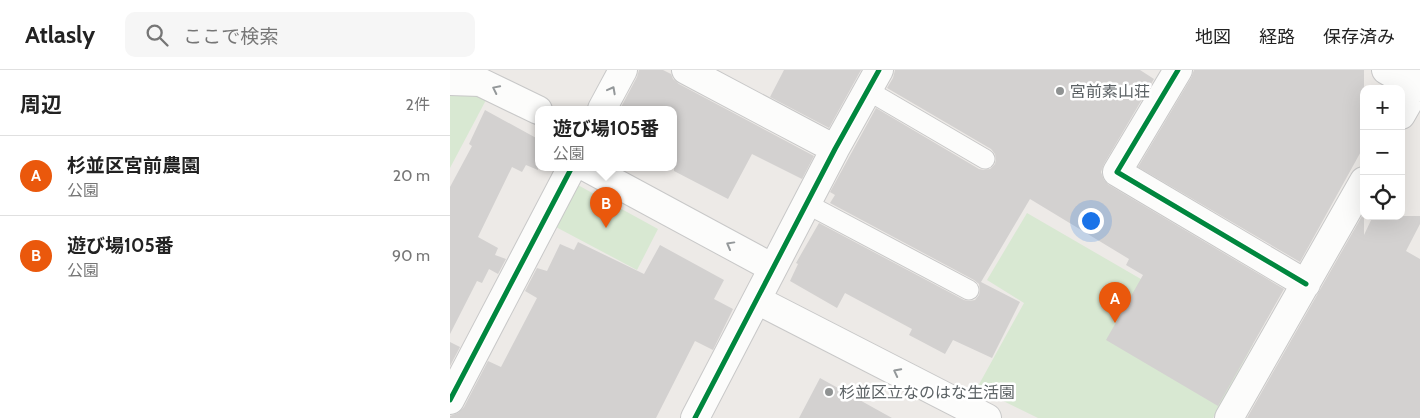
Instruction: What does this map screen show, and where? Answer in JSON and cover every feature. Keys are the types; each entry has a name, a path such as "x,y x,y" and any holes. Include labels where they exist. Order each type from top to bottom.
{"street":[{"path":"604,106 623,70"},
{"path":"686,70 835,149"},
{"path":"1178,70 1117,172 1306,284"},
{"path":"1386,70 1418,85 1405,108"},
{"path":"695,418 873,80"},
{"path":"450,81 480,82 535,109"},
{"path":"450,400 570,171"},
{"path":"593,171 773,268"},
{"path":"1229,418 1360,188"},
{"path":"757,300 987,418"}],"lane":[{"path":"873,80 985,160"},
{"path":"807,204 969,290"}],"green space":[{"path":"450,92 472,92 486,100 450,168"},
{"path":"576,184 658,229 637,270 554,226"},
{"path":"1027,213 1253,344 1213,418 1038,418 977,388 1024,303 987,280"}],"building":[{"path":"639,70 663,70 671,74 673,79 679,84 814,156 802,179 752,154 728,199 674,171 677,171 677,106 622,106"},
{"path":"784,70 861,70 829,128 770,97"},
{"path":"895,70 1140,70 1154,79 1104,164 1101,172 1104,180 1109,185 1284,289 1218,406 1106,340 1143,275 1126,265 1129,259 1030,199 981,282 1020,302 992,358 953,340 945,354 909,335 912,329 845,293 837,308 790,281 798,264 796,263 819,223 964,300 975,300 979,295 979,284 974,280 830,203 835,195 830,192 876,108 979,169 990,169 995,164 995,154 991,149 887,88"},
{"path":"1194,70 1364,70 1364,85 1360,85 1360,153 1300,262 1138,167"},
{"path":"485,110 535,137 535,169 526,165 522,172 512,167 478,237 498,248 495,255 506,259 498,274 489,269 482,283 477,281 450,334 450,187 472,146 469,144"},
{"path":"1405,216 1420,216 1420,224 1406,251 1420,259 1420,418 1247,418 1360,220 1364,220 1364,235 1371,220 1405,220"},
{"path":"578,242 644,274 660,245 724,280 714,299 733,309 713,350 695,341 656,418 450,418 450,416 458,413 464,407 488,361 501,367 537,298 525,291 537,268 547,271 560,244 574,250"},
{"path":"450,342 460,347 450,366"},
{"name":"杉並区立なのはな生活園","path":"820,378 892,418 799,418"}],"cycle path":[{"path":"695,418 835,149 879,70"},
{"path":"1178,70 1117,172 1306,284"},
{"path":"450,400 570,171"}],"place":[{"name":"宮前素山荘","path":"1060,91"},
{"name":"遊び場105番","path":"606,228"},
{"name":"杉並区宮前農園","path":"1115,323"},
{"name":"杉並区立なのはな生活園","path":"829,392"}]}
